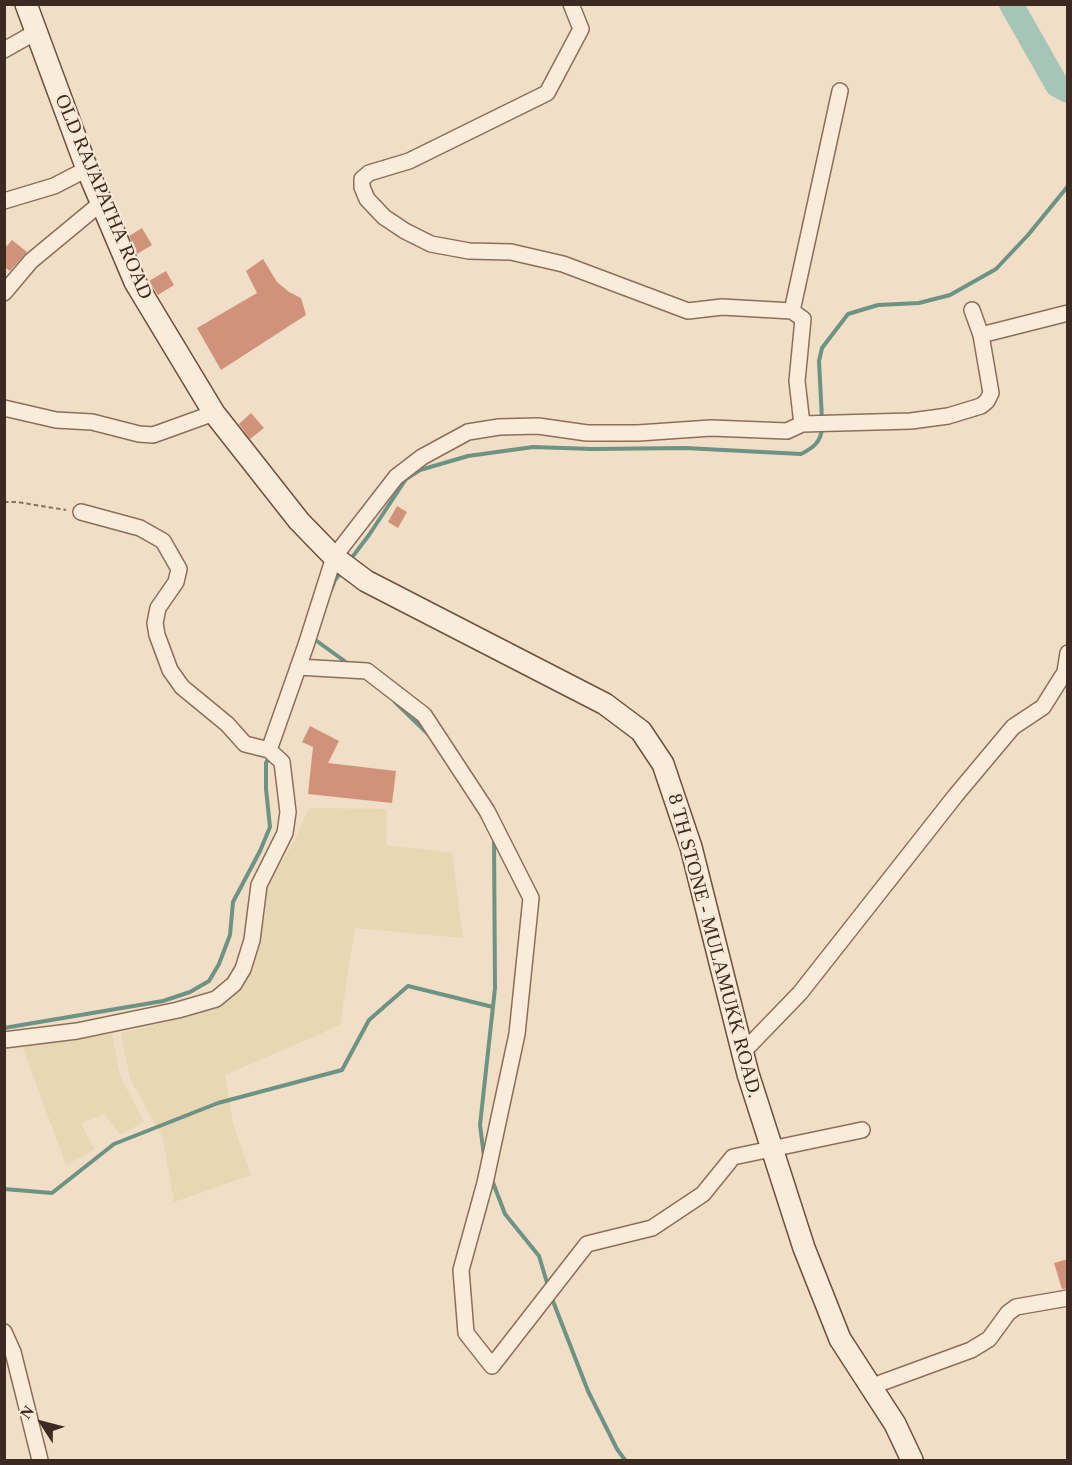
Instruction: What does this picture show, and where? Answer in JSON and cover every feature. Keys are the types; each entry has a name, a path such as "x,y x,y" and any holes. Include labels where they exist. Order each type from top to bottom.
{"main road":[{"name":"OLD RAJAPATHA ROAD","path":"26,4 87,169 135,282 214,413 299,521 336,559 356,573"},
{"name":"8 TH STONE - MULAMUKK ROAD.","path":"356,573 366,581 605,704 640,731 663,764 691,847 742,1053 804,1248 840,1339 895,1424 912,1461"}],"street":[{"path":"571,4 580,29 547,93 409,161 369,173 362,179 367,199 384,217 431,244 470,251 511,252 563,264 688,311 722,307 792,310 803,319 797,381 812,424"},
{"path":"4,50 36,32"},
{"path":"792,310 840,91"},
{"path":"4,201 54,186 87,169"},
{"path":"4,294 31,261 101,203"},
{"path":"269,750 304,667 336,559 396,477 422,457 468,432 499,427 538,426 587,433 711,429 787,431 812,424 911,421 948,416 981,405 987,401 991,393 981,335 972,310"},
{"path":"981,335 1068,313"},
{"path":"4,408 56,420 92,422 139,434 153,435 214,413"},
{"path":"4,1040 77,1031 178,1010 216,999 234,984 243,969 252,940 259,885 285,833 288,812 282,762 269,750 245,744 227,724 182,687 170,670 157,635 155,622 158,608 176,582 179,569 163,541 140,528 81,512"},
{"path":"742,1053 800,993 956,795 1013,727 1043,706 1065,672 1068,653"},
{"path":"304,667 367,671 424,716 487,811 531,898 517,1034 485,1183 461,1270 465,1333 492,1366 587,1244 652,1228 703,1194 733,1157 862,1130"},
{"path":"870,1387 971,1350 989,1340 1008,1313 1016,1307 1068,1298"},
{"path":"4,1332 13,1352 40,1461"}],"path":[{"path":"4,502 81,512"}],"shaded area":[{"path":"309,808 387,809 386,845 452,853 463,938 355,928 340,1025 225,1075 233,1124 251,1175 174,1202 163,1138 130,1079 121,1033 194,1015 222,1003 244,983 259,941 268,884 293,843"},
{"path":"112,1034 120,1076 144,1122 120,1135 104,1114 81,1123 94,1150 66,1165 21,1043"}],"building":[{"path":"142,228 152,245 137,254 129,236"},
{"path":"12,240 27,252 10,271 4,267 4,249"},
{"path":"263,259 277,282 301,298 306,315 221,370 197,328 257,293 246,271"},
{"path":"166,271 174,285 158,295 149,281"},
{"path":"251,413 264,428 250,439 239,424"},
{"path":"397,506 407,512 398,528 388,522"},
{"path":"310,726 339,741 328,763 396,771 392,803 308,794 313,747 302,742"},
{"path":"1068,1259 1068,1288 1062,1289 1054,1263"}],"waterway":[{"path":"1011,4 1057,85 1068,91"},
{"path":"822,420 819,361 822,348 848,314 878,305 919,303 950,295 996,269 1028,235 1068,186"},
{"path":"350,560 406,479 420,470 468,456 533,447 685,448 801,454 816,444 822,428"},
{"path":"331,590 342,571"},
{"path":"314,639 350,665"},
{"path":"395,702 428,734"},
{"path":"4,1028 163,1001 190,992 209,981 219,964 230,935 233,902 270,827 266,789 266,763 270,755"},
{"path":"484,1156 480,1125 495,988 494,838"},
{"path":"4,1189 52,1193 114,1144 218,1103 342,1070 369,1020 408,986 493,1007"},
{"path":"492,1180 505,1214 539,1256 548,1286"},
{"path":"551,1296 588,1391 617,1449 625,1460"}]}
